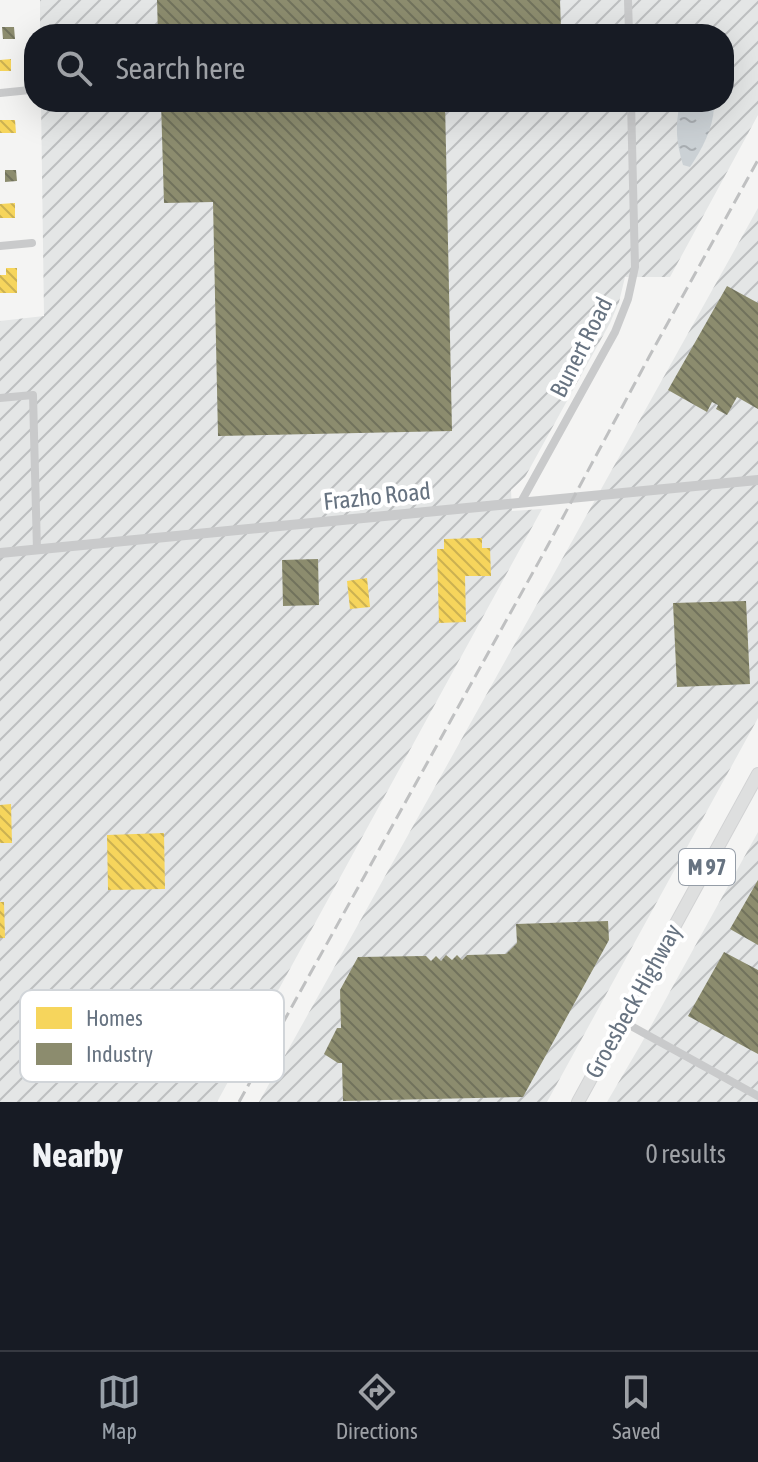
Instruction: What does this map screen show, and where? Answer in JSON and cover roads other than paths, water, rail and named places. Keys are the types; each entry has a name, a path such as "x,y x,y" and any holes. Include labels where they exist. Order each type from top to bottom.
{"main road":[{"name":"Groesbeck Highway","path":"578,1102 758,774"}],"street":[{"path":"628,0 629,24"},
{"path":"0,93 24,91"},
{"name":"Bunert Road","path":"521,502 615,332 628,299 635,267 631,112"},
{"path":"0,246 32,243"},
{"path":"0,398 33,395 37,550"},
{"name":"Frazho Road","path":"0,553 758,480"},
{"path":"622,1021 758,1096"}],"water":[{"path":"679,112 713,112 706,138 690,167 683,165 677,126"}],"railway":[{"path":"284,1021 758,160"},
{"path":"239,1102 250,1082"}]}
